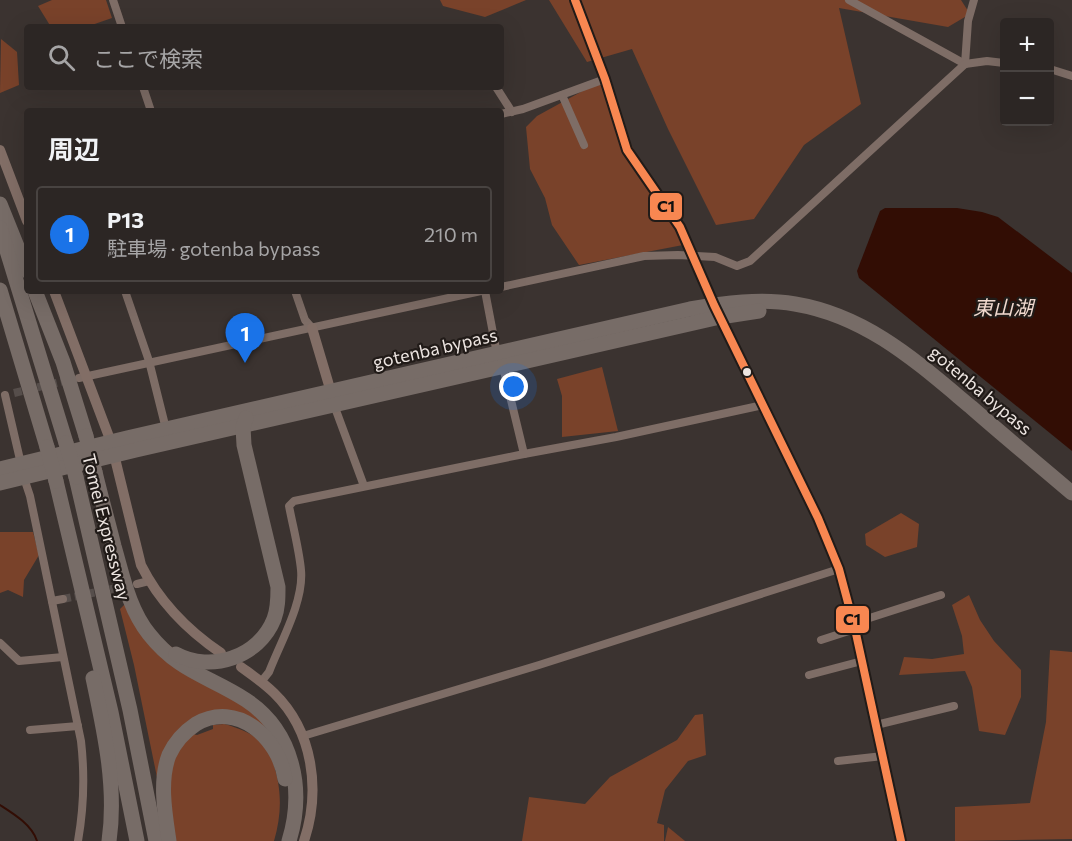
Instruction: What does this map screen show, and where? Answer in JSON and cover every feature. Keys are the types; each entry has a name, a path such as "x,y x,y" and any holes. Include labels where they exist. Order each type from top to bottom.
{"highway":[{"path":"0,204 24,264"},
{"name":"Tomei Expressway","path":"0,228 76,477 130,710 156,841"},
{"path":"0,290 47,447 72,544 111,712 137,841"},
{"path":"36,294 63,362 86,436 128,597 142,624 163,651 176,662 246,700 257,708 276,729 289,753 296,781 295,809 289,841"},
{"name":"gotenba bypass","path":"113,449 165,429 251,411 333,398 717,311 792,310 821,314 859,324 879,335 918,362 1072,493"},
{"name":"gotenba bypass","path":"22,471 113,449 243,427 333,398"},
{"path":"158,644 189,660 220,661 247,652 266,634 274,619 278,602 278,587 244,445 243,427 251,411"},
{"path":"222,431 235,435 244,445"},
{"path":"0,469 22,471"},
{"path":"0,483 22,471"},
{"path":"72,544 68,563 101,716 106,750 110,790 109,841"},
{"path":"169,841 164,771 170,753 181,735 189,729 208,719 218,717 236,718 252,725 271,743 276,752 284,775 286,800 279,841"}],"street":[{"path":"113,0 121,24"},
{"path":"574,0 605,79 627,150 680,227 717,311 818,518 839,569 862,661 901,841"},
{"path":"849,0 965,64"},
{"path":"965,64 968,21 974,0"},
{"path":"504,286 644,256 715,258 737,266 750,261 965,64 987,61 1000,62"},
{"path":"1054,70 1072,76"},
{"path":"504,113 605,79"},
{"path":"144,90 150,108"},
{"path":"498,90 512,112"},
{"path":"562,95 584,145"},
{"path":"0,150 24,216"},
{"path":"55,294 83,377 113,449 136,547 149,581 184,625 221,653"},
{"path":"126,294 149,361 165,429"},
{"path":"296,294 305,320 312,328 333,398 364,486"},
{"path":"83,377 469,294"},
{"path":"484,294 524,454"},
{"path":"14,393 2,396 30,496 78,726 84,766 84,794 78,841"},
{"path":"261,682 269,672 297,601 300,586 301,572 289,506 294,501 616,437 763,405"},
{"path":"303,736 539,665 839,569"},
{"path":"137,584 149,581"},
{"path":"821,640 941,595"},
{"path":"52,601 63,599"},
{"path":"0,644 19,661 63,657"},
{"path":"809,675 862,661"},
{"path":"241,667 261,682 286,707 303,736 311,766 313,802 304,841"},
{"path":"876,725 954,706"},
{"path":"30,730 78,726"},
{"path":"838,761 883,756"}],"shaded area":[{"path":"52,0 106,0 112,18 95,24 49,24 38,6"},
{"path":"440,0 526,0 485,17 443,6"},
{"path":"549,0 961,0 970,14 948,27 839,8 861,104 804,145 754,219 716,225 668,129 632,49 587,62"},
{"path":"1,39 17,52 19,85 0,93"},
{"path":"599,82 683,245 579,265 552,225 545,198 530,169 526,127 537,116"},
{"path":"602,367 618,431 562,437 562,396 557,379"},
{"path":"901,513 919,524 917,547 885,557 866,545 865,534"},
{"path":"0,532 33,532 39,555 24,580 23,597 8,590 0,593"},
{"path":"969,595 980,620 994,641 1021,670 1021,697 1005,735 979,731 972,687 965,671 899,675 904,657 932,659 964,654 962,636 952,605"},
{"path":"125,604 129,614 241,701 272,729 257,724 190,721 160,792 120,609"},
{"path":"1050,650 1072,652 1072,839 955,841 955,807 1030,803 1046,722"},
{"path":"703,714 706,755 688,761 665,790 657,823 664,825 664,841 522,841 529,797 585,804 610,777 677,740 695,715"},
{"path":"224,724 255,737 270,750 278,782 280,802 274,841 175,841 170,784 173,761 177,752 193,734 197,735 213,729 213,725"},
{"path":"668,827 685,841 665,841"}],"water":[{"name":"東山湖","path":"885,208 957,208 998,217 1072,273 1072,451 859,278 857,271 880,211"}],"waterway":[{"path":"0,805 27,825 37,841"}],"tunnel":[{"path":"14,393 69,380"},
{"path":"63,599 126,586"}],"transit line":[{"name":"C1","path":"575,0 605,79 627,150 680,227 714,305 818,518 839,569 855,629 901,841"}],"place":[{"name":"P13","path":"245,363"}]}
